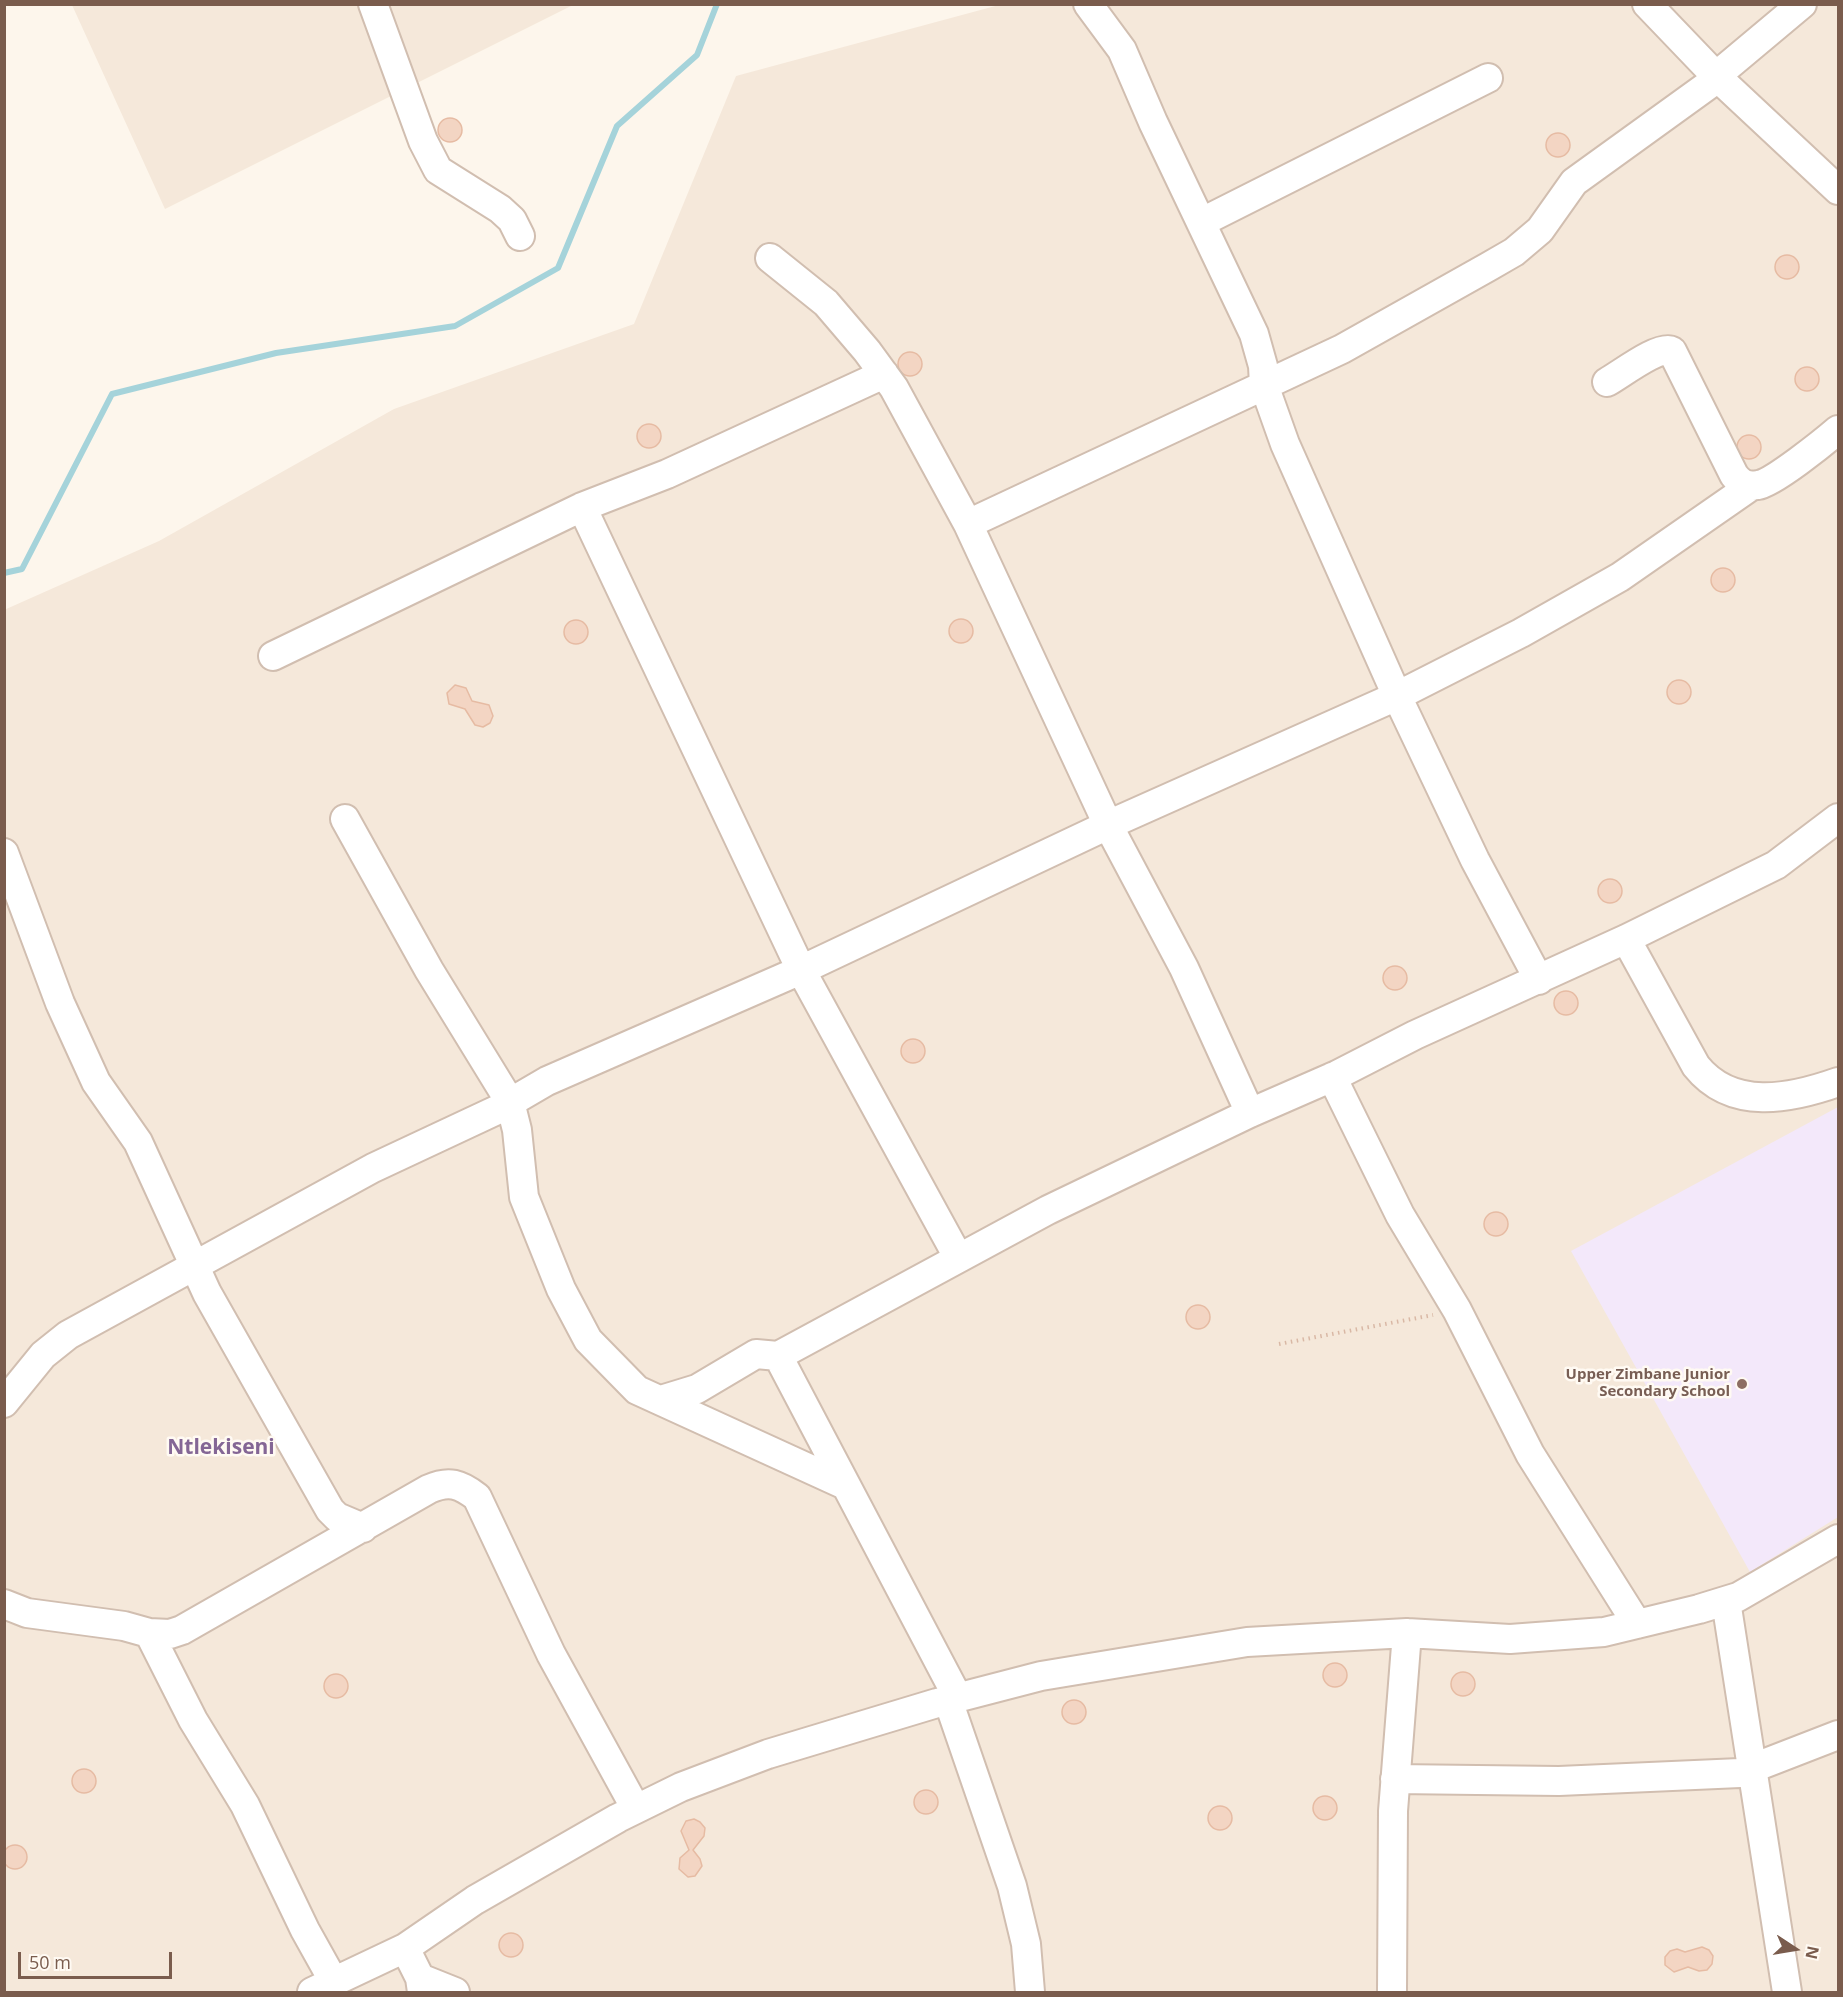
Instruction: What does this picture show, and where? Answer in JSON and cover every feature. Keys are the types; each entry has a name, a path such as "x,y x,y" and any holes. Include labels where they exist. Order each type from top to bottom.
{"street":[{"path":"373,4 412,112 438,170 500,208 512,220 520,236"},
{"path":"1088,4 1122,50 1153,122 1254,334 1263,366 1264,385 1285,444 1397,696 1475,860 1539,980"},
{"path":"1647,4 1717,77 1839,189"},
{"path":"968,524 1362,339 1514,252 1540,230 1562,203 1574,182 1717,77 1802,4"},
{"path":"1202,222 1488,78"},
{"path":"770,258 825,303 884,374 968,524 1108,825 1184,968 1250,1113"},
{"path":"1607,382 1654,353 1663,349 1672,351 1734,475 1740,482 1751,486"},
{"path":"273,656 582,507 667,474 884,374"},
{"path":"4,1403 54,1344 104,1313 402,1153 510,1102 547,1081 801,970 1108,825 1397,696 1521,633 1620,577 1751,486 1764,483 1839,430"},
{"path":"582,507 801,970 958,1257"},
{"path":"661,1400 697,1389 756,1354 778,1356 958,1257 1250,1113 1626,939 1776,865 1839,818"},
{"path":"345,819 429,970 510,1102 517,1130 524,1197 574,1317 588,1340 637,1390 845,1485"},
{"path":"4,853 60,1003 96,1082 138,1142 218,1312 330,1510 337,1517 363,1528"},
{"path":"1626,939 1696,1066 1708,1081 1736,1095 1768,1098 1815,1090 1839,1082"},
{"path":"1332,1077 1400,1215 1457,1310 1530,1454 1637,1624"},
{"path":"778,1356 953,1699 1012,1886 1026,1944 1030,1992"},
{"path":"4,1604 27,1612 124,1626 149,1633 170,1634 182,1630 440,1484 458,1484 477,1497 551,1654 636,1809"},
{"path":"149,1633 194,1720 245,1805 305,1930 323,1987 405,1948 475,1900 636,1809 681,1787 768,1754 953,1699 1041,1676 1247,1642 1407,1633 1510,1640 1604,1632 1726,1601 1774,1578 1839,1539"},
{"path":"1726,1601 1750,1771 1787,1992"},
{"path":"1392,1992 1390,1926 1395,1779 1407,1633"},
{"path":"1395,1779 1559,1781 1750,1771 1839,1735"},
{"path":"405,1948 421,1985 455,1992"}],"path":[{"path":"1279,1344 1457,1310"}],"shaded area":[{"path":"72,5 573,5 165,209"},
{"path":"999,5 1838,5 1838,1992 5,1992 4,610 159,541 394,409 634,324 736,76"},
{"name":"Upper Zimbane Junior Secondary School","path":"1838,1107 1838,1517 1750,1572 1571,1251"}],"building":[{"path":"450,118 455,119 461,125 461,135 455,141 450,142 445,141 439,135 438,130 439,125 445,119"},
{"path":"1558,133 1563,134 1569,140 1569,150 1563,156 1558,157 1553,156 1547,150 1546,145 1547,140 1553,134"},
{"path":"1787,255 1792,256 1798,262 1798,272 1792,278 1787,279 1782,278 1776,272 1775,267 1776,262 1782,256"},
{"path":"910,352 918,356 922,364 918,372 910,376 902,372 898,364 902,356"},
{"path":"1807,367 1812,368 1818,374 1818,384 1812,390 1807,391 1802,390 1796,384 1795,379 1796,374 1802,368"},
{"path":"649,424 654,425 660,431 660,441 654,447 649,448 644,447 638,441 637,436 638,431 644,425"},
{"path":"1749,435 1757,439 1761,447 1757,455 1749,459 1741,455 1737,447 1741,439"},
{"path":"1723,568 1728,569 1734,575 1734,585 1728,591 1723,592 1718,591 1712,585 1711,580 1712,575 1718,569"},
{"path":"961,619 966,620 972,626 972,636 966,642 961,643 956,642 950,636 949,631 950,626 956,620"},
{"path":"576,620 581,621 587,627 587,637 581,643 576,644 571,643 565,637 564,632 565,627 571,621"},
{"path":"1679,680 1684,681 1690,687 1690,697 1684,703 1679,704 1674,703 1668,697 1667,692 1668,687 1674,681"},
{"path":"455,685 466,688 472,701 489,705 493,716 490,723 483,727 475,725 465,709 449,704 447,693"},
{"path":"1610,879 1615,880 1621,886 1621,896 1615,902 1610,903 1605,902 1599,896 1598,891 1599,886 1605,880"},
{"path":"1395,966 1400,967 1406,973 1406,983 1400,989 1395,990 1390,989 1384,983 1383,978 1384,973 1390,967"},
{"path":"1566,991 1571,992 1577,998 1577,1008 1571,1014 1566,1015 1561,1014 1555,1008 1554,1003 1555,998 1561,992"},
{"path":"913,1039 918,1040 924,1046 924,1056 918,1062 913,1063 908,1062 902,1056 901,1051 902,1046 908,1040"},
{"path":"1496,1212 1501,1213 1507,1219 1507,1229 1501,1235 1496,1236 1491,1235 1485,1229 1484,1224 1485,1219 1491,1213"},
{"path":"1198,1305 1203,1306 1209,1312 1209,1322 1203,1328 1198,1329 1193,1328 1187,1322 1186,1317 1187,1312 1193,1306"},
{"path":"1335,1663 1340,1664 1346,1670 1346,1680 1340,1686 1335,1687 1330,1686 1324,1680 1323,1675 1324,1670 1330,1664"},
{"path":"1463,1672 1468,1673 1474,1679 1474,1689 1468,1695 1463,1696 1458,1695 1452,1689 1451,1684 1452,1679 1458,1673"},
{"path":"336,1674 341,1675 347,1681 347,1691 341,1697 336,1698 331,1697 325,1691 324,1686 325,1681 331,1675"},
{"path":"1074,1700 1079,1701 1085,1707 1085,1717 1079,1723 1074,1724 1069,1723 1063,1717 1062,1712 1063,1707 1069,1701"},
{"path":"84,1769 89,1770 95,1776 95,1786 89,1792 84,1793 79,1792 73,1786 72,1781 73,1776 79,1770"},
{"path":"926,1790 931,1791 937,1797 937,1807 931,1813 926,1814 921,1813 915,1807 914,1802 915,1797 921,1791"},
{"path":"1325,1796 1330,1797 1336,1803 1336,1813 1330,1819 1325,1820 1320,1819 1314,1813 1313,1808 1314,1803 1320,1797"},
{"path":"1220,1806 1225,1807 1231,1813 1231,1823 1225,1829 1220,1830 1215,1829 1209,1823 1208,1818 1209,1813 1215,1807"},
{"path":"694,1819 705,1828 704,1836 693,1850 702,1866 695,1876 688,1877 679,1869 680,1858 689,1850 681,1831 686,1821"},
{"path":"15,1845 23,1849 27,1857 23,1865 15,1869 7,1865 3,1857 7,1849"},
{"path":"511,1933 516,1934 522,1940 522,1950 516,1956 511,1957 506,1956 500,1950 499,1945 500,1940 506,1934"},
{"path":"1702,1947 1709,1950 1713,1956 1712,1964 1707,1970 1699,1971 1688,1967 1674,1972 1665,1965 1665,1957 1670,1951 1677,1949 1685,1952"}],"waterway":[{"path":"4,573 22,569 112,394 276,353 455,326 558,268 617,126 697,55 717,4"}],"place":[{"name":"Upper Zimbane Junior Secondary School","path":"1742,1384"}],"district":[{"name":"Ntlekiseni","path":"221,1448"}]}
